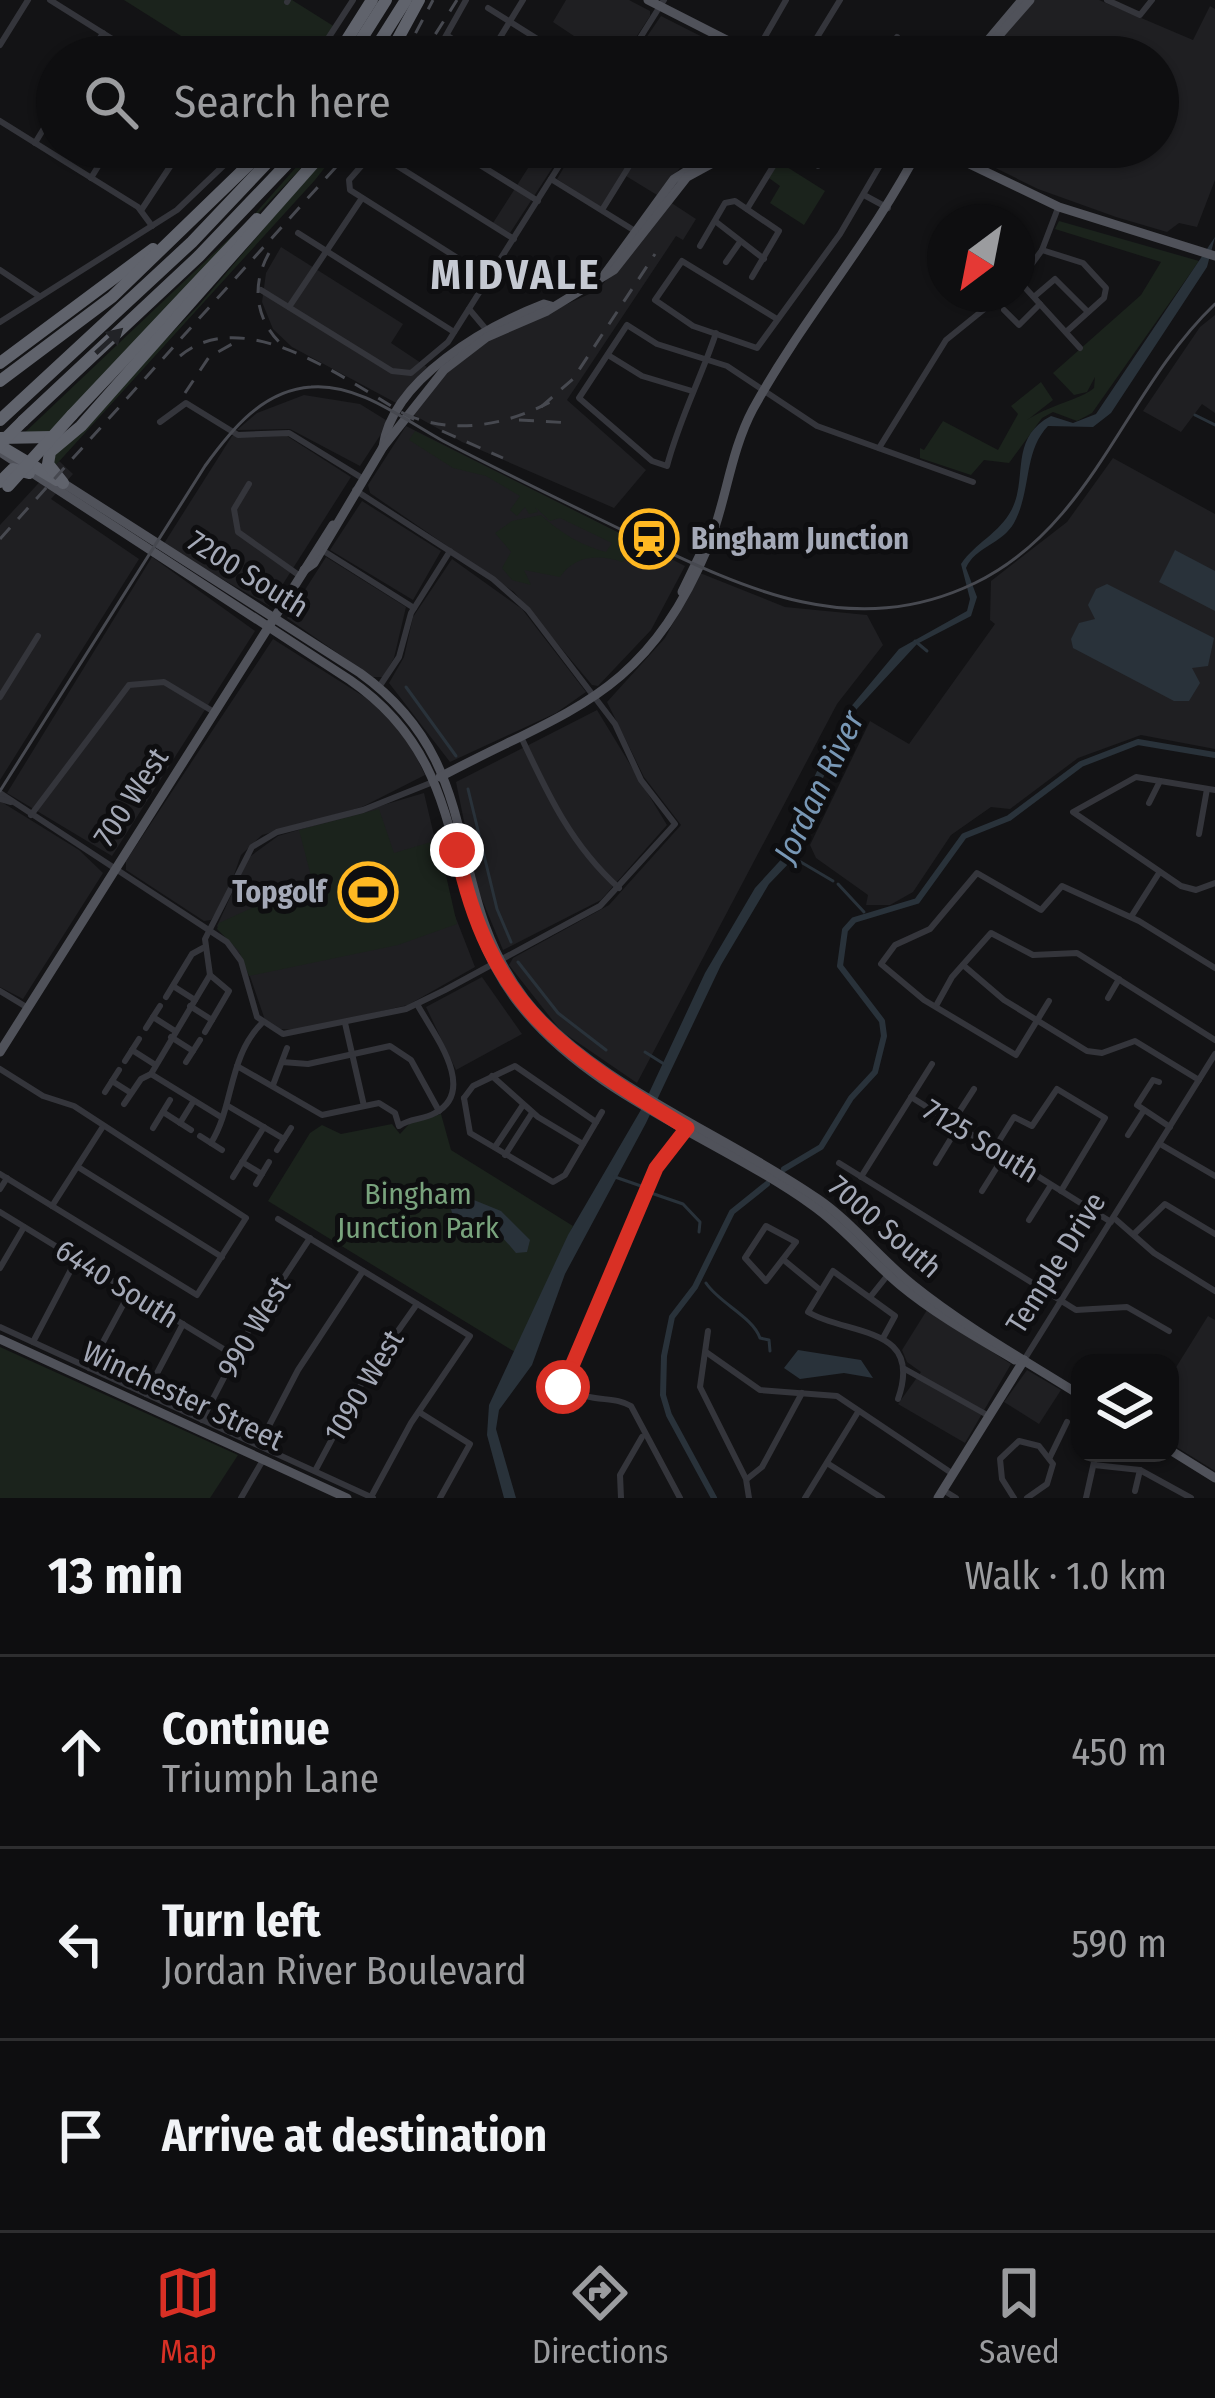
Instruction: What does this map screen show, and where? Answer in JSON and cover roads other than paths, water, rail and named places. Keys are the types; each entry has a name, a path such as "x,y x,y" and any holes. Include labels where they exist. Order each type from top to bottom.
{"highway":[{"path":"349,36 372,0"},
{"path":"363,36 386,0"},
{"path":"383,36 406,0"},
{"path":"399,36 419,0"},
{"path":"2,371 93,314 247,168"},
{"path":"0,420 192,242 262,168"},
{"path":"0,444 199,256 282,168"},
{"path":"3,487 306,168"},
{"path":"63,483 48,456 89,416 307,168"},
{"path":"2,371 13,353 223,193"},
{"path":"0,444 48,439 89,416"},
{"path":"0,444 14,462"},
{"path":"0,444 63,483"},
{"path":"3,487 13,469 31,473"}],"main road":[{"path":"648,0 720,36"},
{"path":"995,36 1026,0"},
{"path":"605,274 634,231 691,168"},
{"path":"489,332 551,306 605,274 691,168"},
{"path":"441,777 597,698 643,654 682,592 711,532 741,436 764,391 887,208 909,168"},
{"path":"978,168 1059,207 1215,256"},
{"name":"700 West","path":"302,573 322,550 423,380 489,332"},
{"name":"7200 South","path":"14,462 379,687 419,728 441,777"},
{"name":"7200 South","path":"63,483 380,703 441,777"},
{"name":"700 West","path":"0,1052 326,528 333,525"},
{"name":"7000 South","path":"441,777 497,962 547,1035 822,1201 911,1283 1071,1389"},
{"name":"7000 South","path":"663,1108 687,1128 812,1204 888,1275 938,1313 1014,1359 1024,1360"},
{"name":"Winchester Street","path":"0,1339 347,1498"},
{"name":"Temple Drive","path":"940,1494 1024,1360"},
{"path":"1179,1456 1215,1478"}],"street":[{"path":"0,45 28,0"},
{"path":"50,0 108,36"},
{"path":"446,36 466,0"},
{"path":"500,36 523,0"},
{"path":"768,36 786,0"},
{"path":"818,36 840,0"},
{"path":"1107,0 1140,15 1152,0"},
{"path":"330,36 353,2"},
{"path":"641,36 662,3"},
{"path":"488,8 532,36"},
{"path":"0,121 35,143"},
{"path":"75,168 142,210 152,226"},
{"path":"91,178 97,168"},
{"path":"142,210 169,168"},
{"path":"0,322 152,226 222,168"},
{"path":"362,168 347,186 489,278"},
{"path":"404,168 514,239"},
{"path":"485,168 538,201"},
{"path":"261,290 402,374 443,347 558,168"},
{"path":"602,210 628,168"},
{"path":"747,208 772,168"},
{"path":"777,319 682,261 655,300 693,326 755,349 777,319 865,195 879,168"},
{"path":"551,179 634,231"},
{"path":"865,195 887,208"},
{"path":"290,307 362,198"},
{"path":"700,246 730,200 747,208 778,231 752,278"},
{"path":"1035,259 1059,207"},
{"path":"715,221 764,259"},
{"path":"298,233 454,332"},
{"path":"726,262 740,242"},
{"path":"1042,250 1083,263 1106,287 1106,296 1066,332"},
{"path":"0,270 40,296"},
{"path":"1035,296 1055,279 1088,312"},
{"path":"1035,298 1080,348"},
{"path":"1035,309 1040,304"},
{"path":"469,309 489,332"},
{"path":"879,448 946,340 981,312"},
{"path":"1006,312 1019,325 1032,312"},
{"path":"716,333 708,358 692,391 668,466 652,461 579,398 627,326 663,346 708,358 817,426 973,482"},
{"path":"608,355 642,376 692,391"},
{"path":"160,422 186,403 238,435 289,433 362,478"},
{"path":"249,484 233,512 239,533 302,573"},
{"path":"262,1023 293,1034 418,1004 594,910 620,888 675,824 641,780 621,733 597,698 528,610 450,551 355,490"},
{"path":"322,550 414,608"},
{"path":"379,687 397,661 414,608 450,551"},
{"path":"0,697 38,636"},
{"path":"31,815 129,685 164,682 214,712"},
{"path":"522,739 582,850 620,888"},
{"path":"124,1104 151,1074 209,975 204,948 210,930 231,895 244,858 261,840 363,810 441,777"},
{"path":"1198,833 1211,790 1160,781 1132,778 1073,812 1189,889 1215,884"},
{"path":"1149,803 1160,781"},
{"path":"0,796 210,930 239,957 262,1023"},
{"path":"1049,1001 1016,1055 882,967 895,945 930,929 976,873 1041,910 1063,886 1132,917 1215,968"},
{"path":"1132,917 1159,873"},
{"path":"937,1004 991,933 1028,954 1077,953 1215,1040"},
{"path":"166,997 192,954 204,948"},
{"path":"963,965 1037,1021 1090,1052 1135,1041 1199,1080"},
{"path":"205,1032 229,991 209,975"},
{"path":"1108,998 1119,980"},
{"path":"172,986 212,1020"},
{"path":"0,991 28,1008"},
{"path":"237,1066 322,1115 382,1105 395,1113 399,1126 439,1111 452,1093 452,1070 418,1004"},
{"path":"146,1028 160,1006"},
{"path":"153,1017 193,1052"},
{"path":"211,1142 228,1106 246,1040 262,1023"},
{"path":"345,1023 364,1106"},
{"path":"125,1060 139,1039"},
{"path":"186,1062 200,1040"},
{"path":"282,1062 308,1064 390,1046 409,1058 439,1111"},
{"path":"273,1085 287,1048"},
{"path":"132,1050 154,1064"},
{"name":"Temple Drive","path":"1024,1360 1215,1054"},
{"path":"862,1177 932,1064"},
{"path":"464,1098 492,1076 518,1066 596,1122"},
{"path":"0,1070 46,1098 71,1105 245,1216 196,1295 3,1176 0,1189"},
{"path":"105,1092 119,1070"},
{"path":"151,1074 221,1117"},
{"path":"492,1076 532,1112 583,1144"},
{"path":"1128,1135 1153,1080 1159,1082"},
{"path":"112,1081 131,1093"},
{"path":"936,1163 974,1089"},
{"path":"994,1149 1014,1117 1032,1126 1057,1089 1105,1118 1061,1191"},
{"path":"452,1093 464,1098"},
{"name":"7125 South","path":"911,1097 1134,1234 1154,1253 1215,1291"},
{"path":"464,1098 470,1132 555,1182 602,1112"},
{"path":"153,1128 170,1100"},
{"path":"180,1123 193,1102"},
{"path":"494,1148 523,1105"},
{"path":"228,1106 284,1139"},
{"path":"1140,1108 1170,1127"},
{"path":"163,1112 191,1130"},
{"path":"505,1155 532,1112"},
{"path":"52,1207 102,1127"},
{"path":"233,1177 264,1127"},
{"path":"277,1150 291,1128"},
{"path":"680,1498 631,1406 563,1387 656,1168 687,1128"},
{"path":"200,1136 222,1150"},
{"path":"1160,1144 1215,1176"},
{"path":"982,1191 1004,1156"},
{"path":"242,1162 262,1174"},
{"path":"256,1184 269,1162"},
{"path":"838,1162 1061,1301 1085,1311 1127,1307 1169,1331"},
{"path":"78,1167 223,1258"},
{"path":"1029,1220 1051,1185"},
{"path":"1134,1234 1165,1204 1215,1234"},
{"name":"6440 South","path":"0,1212 235,1356"},
{"path":"0,1327 372,1498 417,1412 470,1336 278,1219"},
{"path":"766,1226 796,1242 785,1261 766,1281 745,1258 766,1226"},
{"path":"0,1268 24,1227"},
{"name":"990 West","path":"202,1420 235,1356 310,1238"},
{"path":"33,1342 77,1259"},
{"path":"785,1261 819,1288"},
{"path":"883,1338 895,1316 836,1270 819,1288 808,1312 883,1338 903,1368 989,1416"},
{"path":"259,1445 304,1358 363,1271"},
{"path":"871,1296 888,1275"},
{"path":"89,1368 130,1292"},
{"name":"1090 West","path":"315,1472 364,1379 417,1304"},
{"path":"146,1394 183,1324"},
{"path":"707,1331 702,1393 746,1479 749,1498"},
{"path":"706,1352 756,1389 834,1395 953,1474"},
{"path":"898,1399 903,1368"},
{"path":"746,1479 762,1467 802,1394"},
{"path":"417,1412 470,1444 440,1498"},
{"path":"805,1498 858,1412"},
{"path":"1027,1498 1047,1484 1050,1457 1067,1422"},
{"path":"621,1498 621,1472 631,1448 644,1436"},
{"path":"1014,1498 1000,1471 1004,1450 1028,1441 1050,1457"},
{"path":"242,1498 263,1460"},
{"path":"1085,1498 1094,1462"},
{"path":"827,1463 882,1498"},
{"path":"1094,1465 1140,1470 1191,1498"},
{"path":"1135,1491 1140,1470"},
{"path":"940,1494 956,1498"}],"waterway":[{"path":"1195,415 1215,425"},
{"path":"915,641 927,651"},
{"path":"406,687 456,756"},
{"path":"784,1169 821,1147 851,1098 875,1072 884,1036 882,1021 840,966 845,930 854,920 917,901 964,836 1009,818 1081,764 1138,742 1215,755"},
{"path":"468,789 497,909 511,942"},
{"name":"Jordan River","path":"794,858 833,881"},
{"path":"838,884 864,912"},
{"path":"518,962 558,1013 606,1050"},
{"path":"645,1052 664,1064"},
{"path":"615,1177 641,1186"},
{"path":"714,1498 669,1415 663,1395 664,1356 672,1317 695,1287 732,1212 767,1184"},
{"path":"654,1194 683,1204 700,1222 699,1232"},
{"path":"706,1283 760,1338 769,1340 770,1351"}],"tram line":[{"path":"0,791 205,466 237,426 278,396 311,387 346,391 708,570 794,600 838,608 882,608 928,600 975,583 1016,558 1050,527 1183,339 1215,304"}],"railway":[{"path":"414,36 433,0"},
{"path":"434,36 457,0"},
{"path":"0,539 335,168"},
{"path":"269,253 260,277 259,301 266,324 282,345"},
{"path":"541,407 573,379 655,254"},
{"path":"180,356 207,341 236,338 268,343 332,371 417,421"},
{"path":"185,393 209,357 234,343"},
{"path":"405,414 442,425 481,425 554,400"},
{"path":"519,420 572,423"},
{"path":"442,431 503,458"}],"place":[{"name":"Bingham Junction","path":"649,539"},
{"name":"Topgolf","path":"368,892"}],"district":[{"name":"MIDVALE","path":"516,275"}],"park label":[{"name":"Bingham Junction Park","path":"418,1211"}]}
